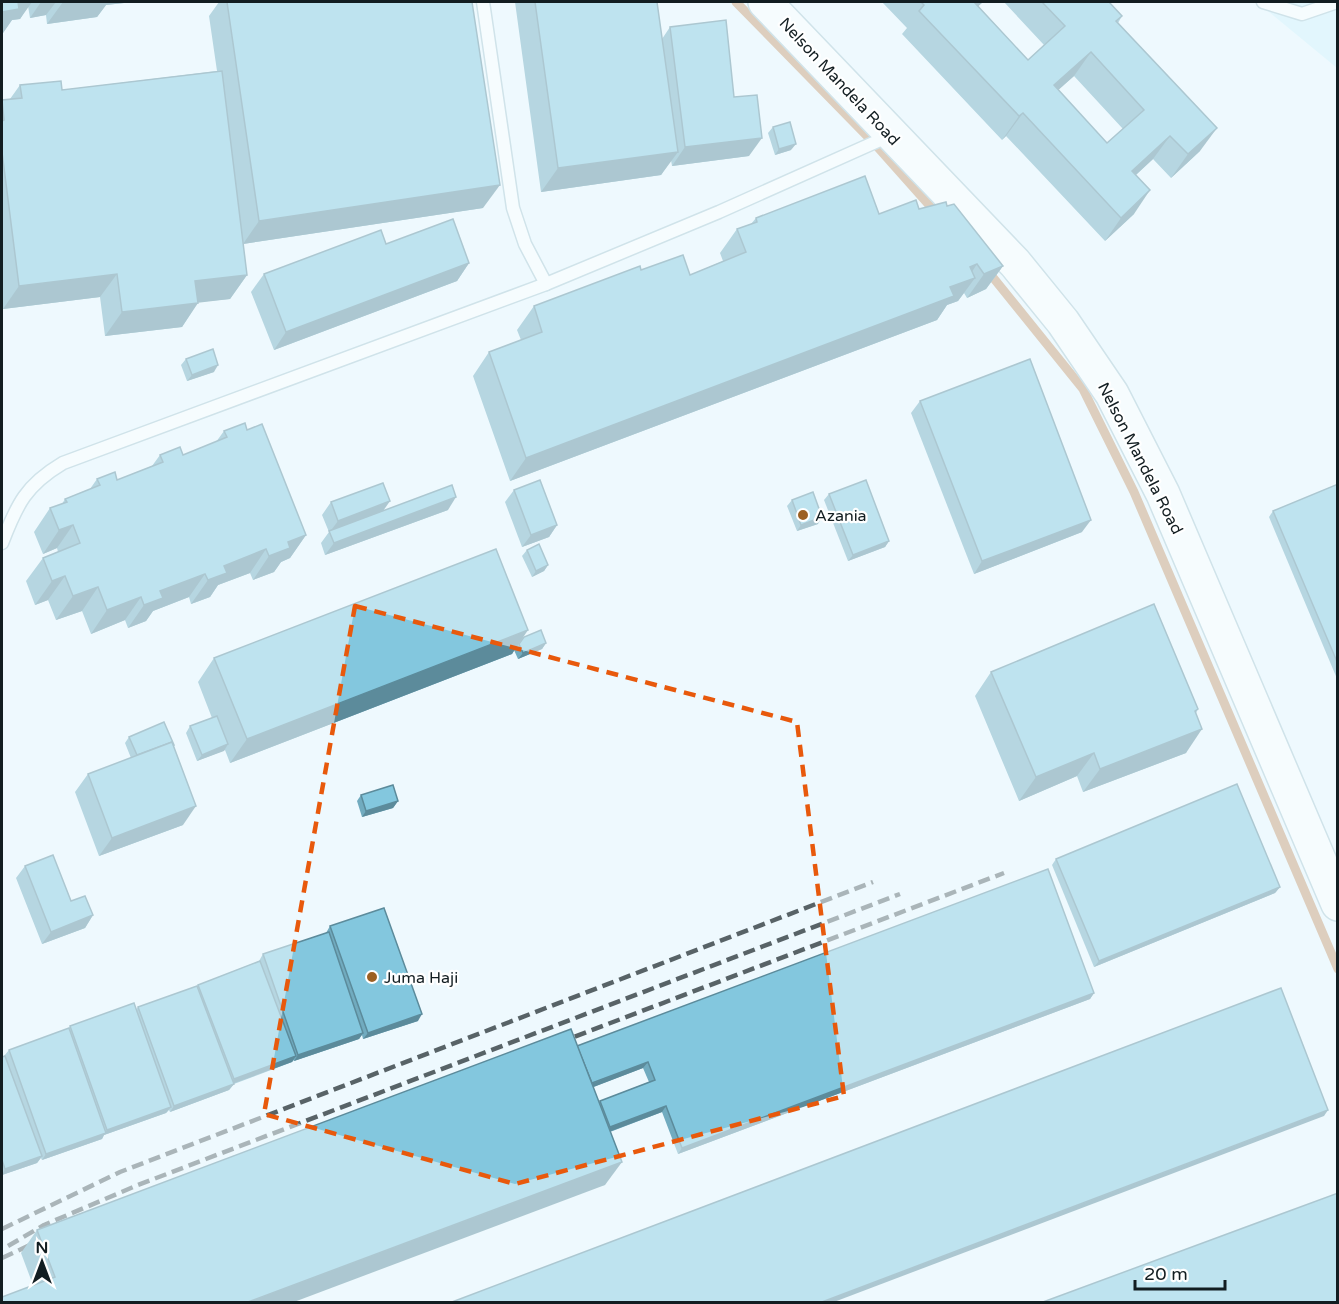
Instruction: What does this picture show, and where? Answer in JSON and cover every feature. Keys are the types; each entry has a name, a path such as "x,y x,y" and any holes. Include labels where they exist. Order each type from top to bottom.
{"main road":[{"name":"Nelson Mandela Road","path":"765,2 1016,264 1063,322 1112,394 1163,494 1338,904"}],"lane":[{"path":"483,2 513,208 525,244 546,284"},
{"path":"1263,2 1302,14 1337,2"},
{"path":"2,543 16,507 28,489 40,477 63,463 546,284 719,212 890,135"}],"highlighted area":[{"path":"355,606 797,722 844,1096 515,1184 264,1114"}],"shaded area":[{"path":"1257,2 1337,2 1337,68"}],"building":[{"path":"2,2 18,2 19,9 2,12"},
{"path":"227,2 472,2 500,185 259,221"},
{"path":"535,2 657,2 678,152 558,168"},
{"path":"921,2 974,2 1028,60 1065,26 1042,2 1109,2 1122,16 1116,21 1217,128 1188,154 1170,136 1132,171 1150,190 1121,218 1023,113 1019,116 919,11 924,5","holes":["1091,52 1144,110 1107,143 1054,85"]},
{"path":"726,20 734,97 757,95 762,138 685,147 670,27"},
{"path":"222,71 247,275 195,281 198,303 122,312 117,274 19,286 2,152 2,121 4,120 2,100 22,98 20,85 61,81 62,90"},
{"path":"790,122 796,144 779,149 773,127"},
{"path":"865,176 879,214 916,200 919,209 946,202 947,206 954,204 1003,266 984,274 977,264 970,267 975,278 950,287 954,296 526,458 489,352 542,332 534,306 640,266 641,270 683,255 690,275 746,252 737,229 757,222 756,218"},
{"path":"453,219 469,263 286,332 264,274 381,230 386,244"},
{"path":"213,349 218,365 192,375 186,359"},
{"path":"1030,359 1091,520 982,561 920,401"},
{"path":"245,423 247,430 262,424 306,535 288,542 290,548 269,556 266,549 224,566 227,573 208,580 205,574 160,591 163,598 144,605 141,597 107,610 98,587 73,596 65,576 52,581 43,558 80,543 73,525 59,530 50,508 67,502 65,499 100,485 97,479 115,472 117,480 163,462 160,455 180,447 183,455 227,437 224,431"},
{"path":"540,480 557,525 531,535 514,490"},
{"path":"866,480 889,541 853,555 829,494"},
{"path":"383,483 390,501 338,521 331,502"},
{"path":"1338,484 1338,664 1273,511"},
{"path":"452,485 456,497 334,543 329,531"},
{"name":"Azania","path":"813,492 822,517 801,525 792,500"},
{"path":"539,544 548,565 536,571 527,550"},
{"path":"496,549 528,630 247,739 214,658"},
{"path":"1154,604 1198,709 1195,711 1202,729 1100,769 1094,753 1036,777 991,672"},
{"path":"541,630 546,643 523,653 519,644 524,637"},
{"path":"217,716 228,744 202,755 190,726"},
{"path":"164,722 174,745 172,742 137,755 129,737"},
{"path":"172,742 196,806 112,838 88,774"},
{"path":"1237,784 1280,887 1099,961 1056,859"},
{"path":"393,785 398,801 366,811 361,795"},
{"path":"53,855 71,901 85,896 93,915 51,932 25,866"},
{"path":"1048,869 1094,993 682,1148 666,1106 610,1127 600,1101 655,1080 648,1062 592,1083 577,1046"},
{"name":"Juma Haji","path":"384,908 422,1014 368,1033 330,926"},
{"path":"329,932 363,1033 298,1055 263,954"},
{"path":"260,961 296,1056 234,1079 198,985"},
{"path":"197,986 234,1084 174,1106 138,1007"},
{"path":"1281,988 1328,1110 822,1302 452,1302"},
{"path":"134,1003 171,1107 107,1130 70,1026"},
{"path":"69,1028 106,1133 46,1154 9,1050"},
{"path":"571,1029 622,1162 248,1302 2,1302 2,1297 55,1277 37,1230"},
{"path":"5,1056 42,1156 5,1169 2,1160 2,1057"},
{"path":"1338,1193 1338,1302 1043,1302"}],"waterway":[{"path":"736,2 874,143 938,215"},
{"path":"987,270 1083,389 1134,492 1338,969"}],"railway":[{"path":"558,1043 1004,873"},
{"path":"2,1229 120,1172 873,882"},
{"path":"8,1246 44,1225 138,1185 900,894"},
{"path":"2,1258 43,1239"}],"place":[{"name":"Azania","path":"803,515"},
{"name":"Juma Haji","path":"372,977"}]}
